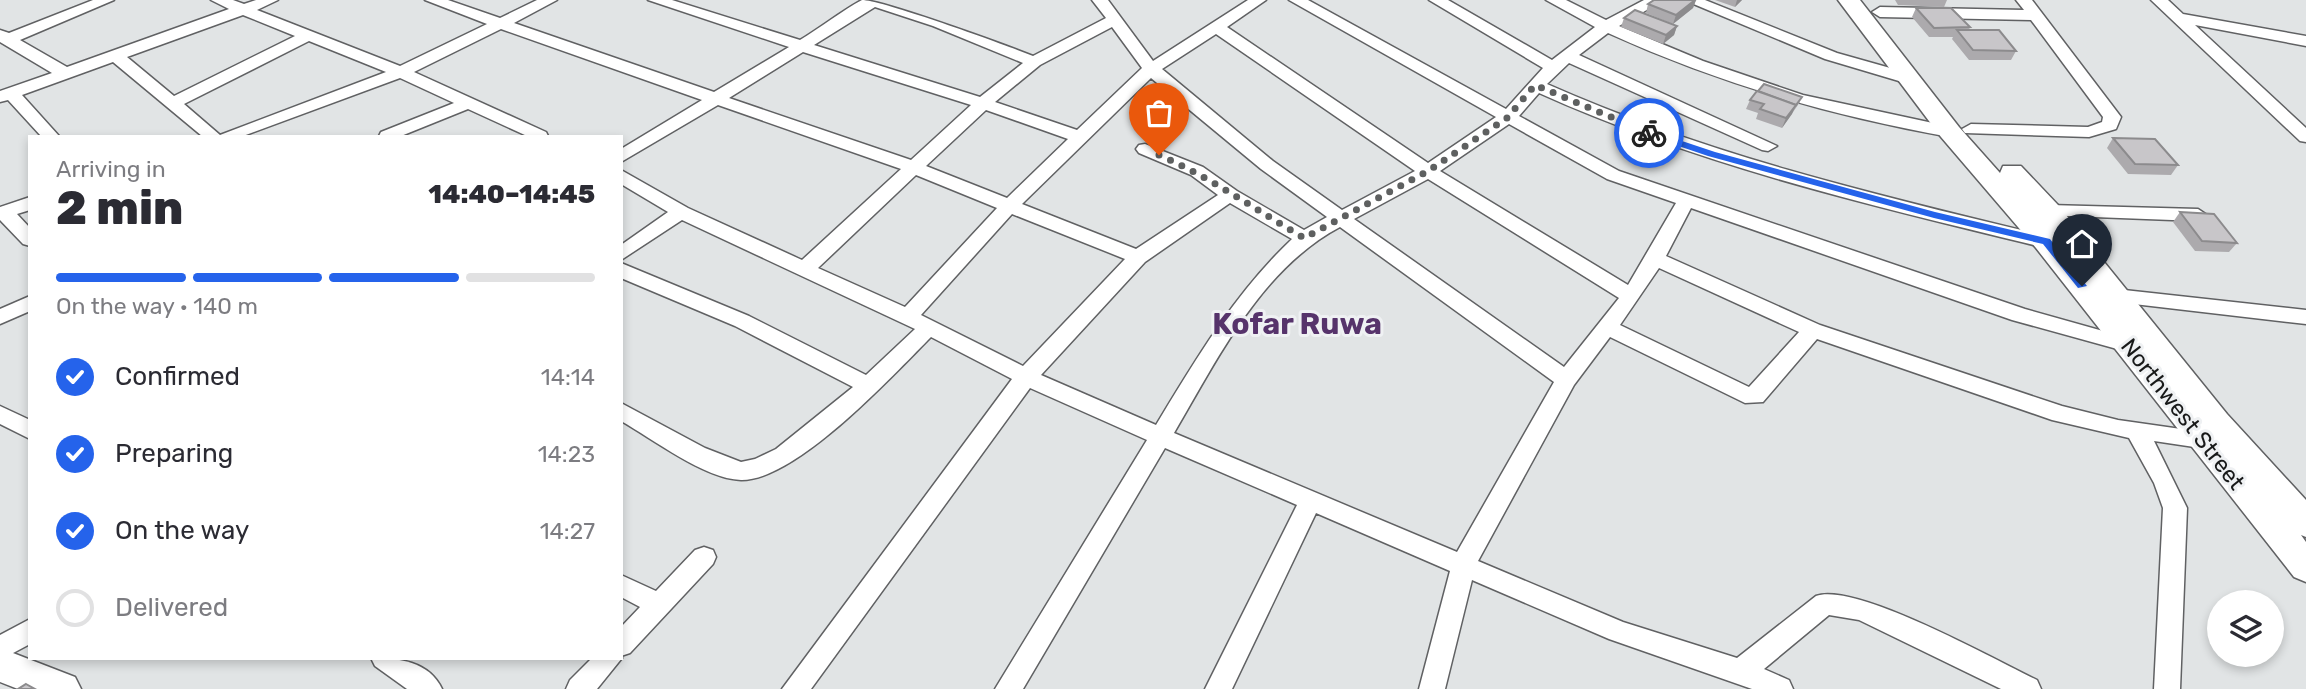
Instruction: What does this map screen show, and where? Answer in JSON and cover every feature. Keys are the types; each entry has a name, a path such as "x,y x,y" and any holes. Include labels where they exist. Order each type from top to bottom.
{"main road":[{"name":"Northwest Street","path":"1849,0 1909,79 1960,131 2049,211 2216,422 2306,523"},
{"name":"Northwest Street","path":"1875,6 1960,131 2201,439 2306,567"}],"street":[{"path":"4,37 106,0"},
{"path":"219,0 401,72 538,135"},
{"path":"49,135 6,95 270,0"},
{"path":"433,0 915,168 1138,257"},
{"path":"231,135 401,72 549,0"},
{"path":"656,0 983,103 1079,137"},
{"path":"623,156 873,0 939,23 1034,62"},
{"path":"1100,0 1151,69 1338,218 1566,380"},
{"path":"907,318 1008,207 1151,69 1215,26 1235,5 1258,0"},
{"path":"1297,0 1587,163 1686,201 2019,315 2128,345"},
{"path":"1437,0 1553,67"},
{"path":"1554,0 1605,27 1669,54 1805,99 1901,124 1960,131 2089,132 2110,125 2112,117 2024,0"},
{"path":"1008,689 1214,348 1266,275 1304,238 1428,171 1507,118 1553,67 1605,27 1656,0"},
{"path":"1692,0 1831,56 1909,79"},
{"path":"2159,0 2306,137"},
{"path":"1875,6 2035,15"},
{"path":"2176,17 2306,41"},
{"path":"805,269 983,103 1034,62 1114,20"},
{"path":"1215,26 1428,171 1631,296"},
{"path":"173,103 309,35"},
{"path":"4,37 66,74"},
{"path":"115,55 211,135"},
{"path":"1568,56 1768,146"},
{"path":"1535,85 1600,114 1711,154 1934,215 2046,242"},
{"path":"389,135 468,103"},
{"path":"1145,149 1197,172 1230,195 1304,238"},
{"path":"623,177 681,212 929,327 1026,377 1161,437 1464,563 1618,631 1741,671 1780,689"},
{"path":"795,689 1026,377 1138,257 1230,195"},
{"path":"1432,689 1464,563 1566,380 1631,296 1655,259 1686,201"},
{"path":"28,204 2,213 28,238"},
{"path":"2049,211 2198,215"},
{"path":"623,253 681,212"},
{"path":"1655,259 1813,330 2060,414 2136,430 2201,439"},
{"path":"623,271 742,321 867,386"},
{"path":"2115,296 2306,317"},
{"path":"0,317 28,304"},
{"path":"623,412 723,466 742,471 760,470 788,454 867,386 929,327"},
{"path":"1607,327 1745,395 1755,396 1813,330"},
{"path":"0,414 28,430"},
{"path":"2136,430 2165,482 2175,509 2167,689"},
{"path":"1218,689 1311,500"},
{"path":"623,643 704,557"},
{"path":"623,586 659,605"},
{"path":"1741,671 1825,604 1839,604 1863,610 2028,689"},
{"path":"0,649 28,630"},
{"path":"387,660 429,689"},
{"path":"579,689 607,660"}],"building":[{"path":"1654,0 1695,0 1676,15 1648,4"},
{"path":"1916,8 1951,8 1970,27 1934,28"},
{"path":"1635,10 1677,26 1666,35 1624,18"},
{"path":"1957,30 1999,30 2016,51 1973,50"},
{"path":"1764,84 1802,97 1796,105 1758,91"},
{"path":"1757,91 1796,105 1786,118 1760,109 1764,104 1750,100"},
{"path":"2113,138 2155,139 2178,165 2135,164"},
{"path":"2180,212 2214,214 2237,243 2202,241"},
{"path":"26,684 35,689 18,689"}],"way so far":[{"path":"1159,155 1208,178 1230,195 1304,238 1428,171 1507,118 1535,85 1649,133"}],"district":[{"name":"Kofar Ruwa","path":"1297,324"}],"route":[{"path":"1649,133 1711,154 1934,215 2046,242 2082,286"}]}
